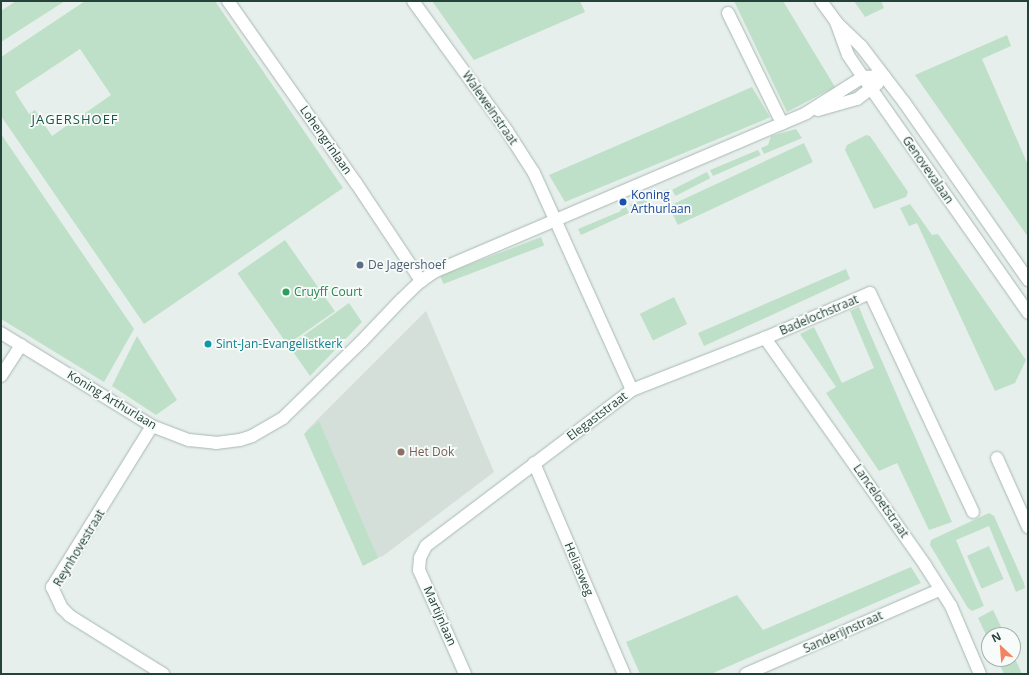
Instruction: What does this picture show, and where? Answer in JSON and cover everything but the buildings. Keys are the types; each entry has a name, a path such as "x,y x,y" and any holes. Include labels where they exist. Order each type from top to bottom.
{"street":[{"name":"Lohengrinlaan","path":"228,1 356,183 422,281"},
{"name":"Waleweinstraat","path":"413,1 508,131 534,173 556,222"},
{"name":"Genovevalaan","path":"821,1 836,22 861,46 884,76 1028,280"},
{"path":"728,13 782,123"},
{"name":"Genovevalaan","path":"836,22 848,55 863,78 1028,313"},
{"name":"Koning Arthurlaan","path":"806,113 863,78 884,76"},
{"name":"Koning Arthurlaan","path":"1,333 152,426 189,440 216,443 252,436 283,418 422,281 434,272 556,222 806,113 857,100 871,90 884,76"},
{"name":"Elegaststraat","path":"420,558 426,546 632,390 556,222"},
{"name":"Badelochstraat","path":"632,390 765,338 870,292 974,512"},
{"name":"Lanceloetstraat","path":"765,338 925,565 939,590 951,606 980,674"},
{"path":"1,376 21,345"},
{"name":"Reynhovestraat","path":"152,426 52,588 62,608 70,616 163,674"},
{"path":"997,458 1028,527"},
{"name":"Heliasweg","path":"534,463 624,674"},
{"name":"Martijnlaan","path":"420,558 419,570 465,674"},
{"name":"Sanderijnstraat","path":"746,674 939,590"}],"shaded area":[{"name":"Het Dok","path":"426,311 494,472 383,556 368,561 306,431"}],"green space":[{"path":"16,1 65,1 1,42 1,11"},
{"path":"85,1 215,1 343,188 144,324 1,116 1,57","holes":["80,49 111,95 52,136 35,110 29,114 15,92"]},
{"path":"432,1 580,1 585,12 474,60"},
{"path":"734,1 783,1 835,87 787,112"},
{"path":"854,1 881,1 884,8 865,17"},
{"path":"1007,35 1011,46 982,59 1028,165 1028,237 915,75"},
{"path":"752,87 770,117 764,120 565,202 549,175"},
{"path":"796,129 802,138 764,154 761,148 768,145 771,136"},
{"path":"1,134 134,329 104,382 1,319"},
{"path":"866,135 870,136 908,192 906,197 874,209 845,150 847,145"},
{"path":"804,143 813,162 678,225 669,206"},
{"path":"758,150 761,155 713,176 710,170"},
{"path":"707,172 710,178 675,196 672,190"},
{"path":"668,189 671,195 655,199 633,212 630,205"},
{"path":"910,204 932,235 938,234 1026,360 1015,383 995,391 917,223 909,226 900,208"},
{"path":"626,207 629,213 581,235 578,229 621,211 620,210"},
{"path":"541,237 544,245 443,284 440,276"},
{"name":"Cruyff Court","path":"285,240 335,311 287,345 237,273"},
{"path":"846,269 850,279 704,346 698,333"},
{"path":"674,297 687,324 653,341 640,314"},
{"path":"349,303 362,322 310,376 289,346"},
{"path":"859,307 952,522 929,530 897,463 879,471 826,393 836,387 800,334 814,327 842,383 874,368 850,311"},
{"path":"137,336 177,400 156,415 112,386"},
{"path":"319,421 378,558 363,566 304,434"},
{"path":"989,513 994,516 1025,588 1016,592 989,526 956,540 984,606 972,611 968,608 930,545 931,540"},
{"path":"989,546 1004,579 982,589 967,556"},
{"path":"911,567 921,583 711,674 640,674 626,642 737,595 763,630"},
{"path":"993,610 1001,627 982,627 978,618"},
{"path":"1001,667 1019,667 1022,674 1004,674"}],"place":[{"name":"Koning Arthurlaan","path":"623,202"},
{"name":"De Jagershoef","path":"360,265"},
{"name":"Cruyff Court","path":"286,292"},
{"name":"Sint-Jan-Evangelistkerk","path":"208,344"},
{"name":"Het Dok","path":"401,452"}],"district":[{"name":"JAGERSHOEF","path":"75,119"}]}
